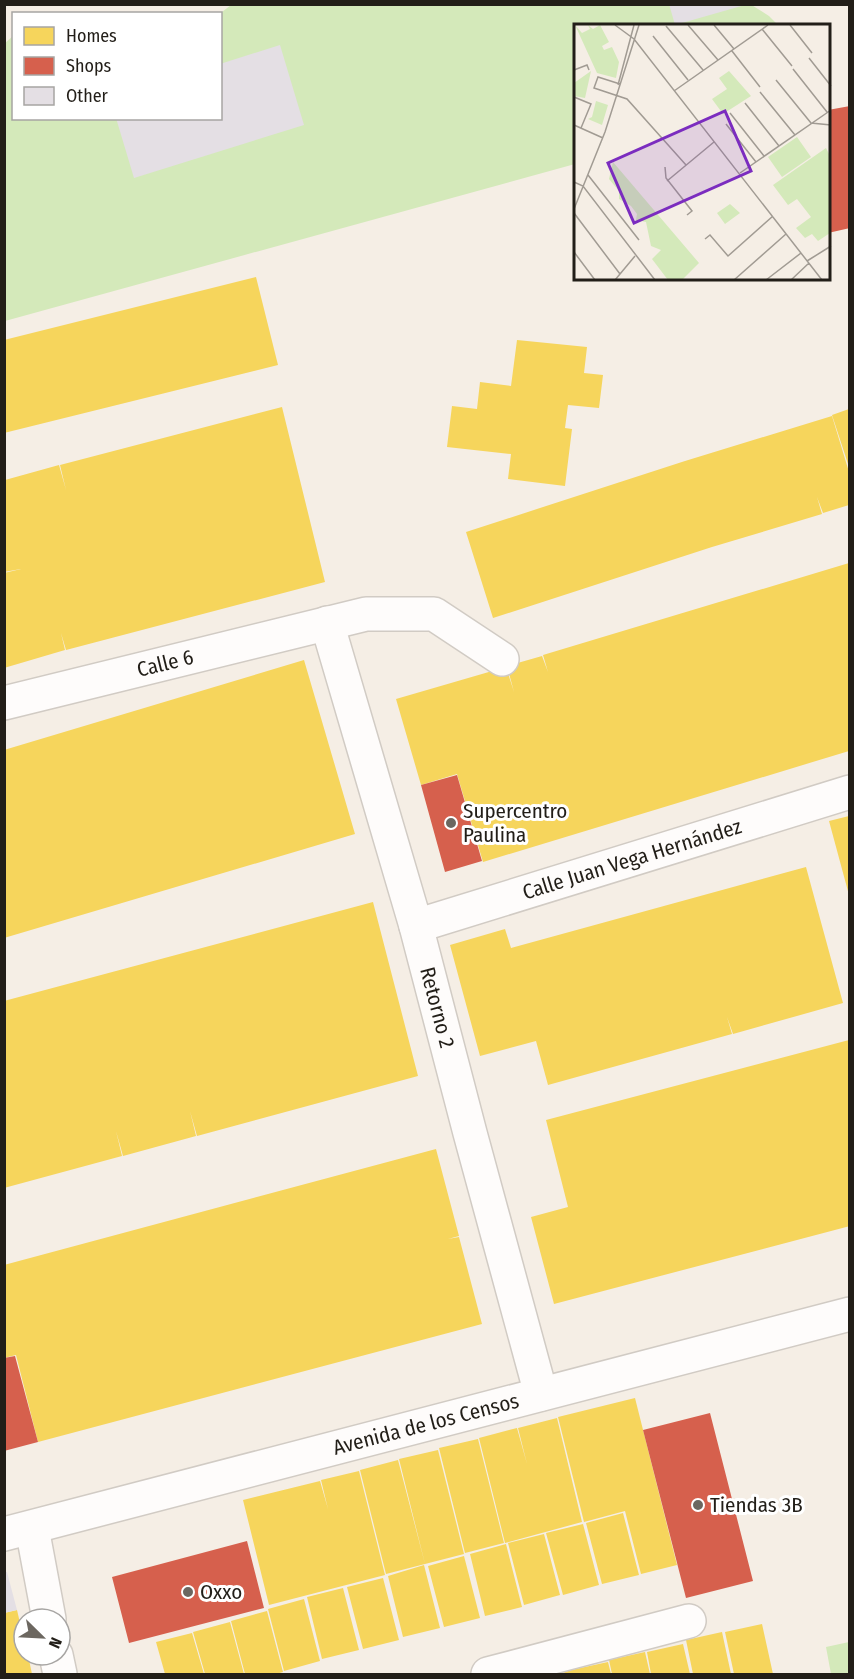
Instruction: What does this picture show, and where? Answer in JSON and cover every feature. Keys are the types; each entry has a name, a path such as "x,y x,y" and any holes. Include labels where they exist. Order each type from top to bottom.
{"street":[{"name":"Calle 6","path":"4,703 366,614 434,614 501,659"},
{"name":"Retorno 2","path":"327,623 416,926 541,1394"},
{"name":"Calle Juan Vega Hernández","path":"416,926 849,792"},
{"name":"Avenida de los Censos","path":"18,1531 849,1314"},
{"path":"18,1531 45,1607"},
{"path":"488,1674 689,1621"}],"green space":[{"path":"750,4 777,24 574,24 574,164 5,321 4,44 12,37 12,120 222,120 222,12 231,5"},
{"path":"849,1642 849,1674 831,1674 826,1647"}],"building: Homes":[{"path":"256,277 278,365 4,433 4,340"},
{"path":"517,340 587,347 584,373 603,375 599,408 568,405 565,428 572,429 565,486 508,479 511,454 447,447 452,406 477,409 480,382 511,386"},
{"path":"282,407 325,582 66,650 61,633 65,650 4,668 4,573 21,569 4,572 5,480 59,465 66,490 60,465"},
{"path":"849,409 849,467 832,415"},
{"path":"832,416 849,472 849,505 823,513 817,497 822,514 493,618 466,532"},
{"path":"849,563 849,751 483,862 457,774 421,785 396,699 506,667 514,692 507,666 542,656 548,672 543,655"},
{"path":"304,660 355,834 4,938 4,750"},
{"path":"849,816 849,895 829,821"},
{"path":"806,867 843,1003 733,1034 727,1017 732,1034 548,1085 536,1041 480,1056 450,945 505,929 511,948"},
{"path":"373,902 418,1076 197,1136 190,1111 196,1136 123,1156 116,1131 122,1156 4,1188 4,1001"},
{"path":"849,1040 850,1226 554,1304 531,1217 568,1207 546,1120"},
{"path":"436,1149 459,1236 448,1239 459,1237 482,1324 38,1442 16,1355 4,1358 4,1265"},
{"path":"635,1398 677,1565 641,1574 625,1511 584,1522 558,1417"},
{"path":"557,1418 582,1522 505,1543 479,1438 517,1428 527,1464 518,1428"},
{"path":"478,1439 504,1543 465,1553 439,1448"},
{"path":"438,1450 464,1554 425,1564 399,1459"},
{"path":"398,1460 425,1564 386,1574 360,1470"},
{"path":"359,1471 385,1575 269,1605 243,1500 320,1481 328,1509 321,1480"},
{"path":"623,1513 639,1575 602,1584 586,1523"},
{"path":"583,1524 599,1585 563,1595 546,1533"},
{"path":"544,1534 560,1595 524,1605 508,1543"},
{"path":"506,1544 522,1607 485,1616 470,1554"},
{"path":"464,1556 480,1618 444,1627 428,1566"},
{"path":"424,1565 440,1628 403,1637 388,1576"},
{"path":"383,1578 399,1640 363,1649 347,1587"},
{"path":"343,1588 359,1650 322,1659 307,1597"},
{"path":"304,1599 320,1661 284,1671 268,1609"},
{"path":"12,1611 12,1667 31,1667 32,1674 4,1674 4,1613"},
{"path":"267,1611 283,1672 245,1674 231,1621"},
{"path":"230,1622 244,1674 205,1674 193,1632"},
{"path":"762,1624 773,1674 734,1674 725,1632"},
{"path":"722,1632 731,1674 693,1674 686,1640"},
{"path":"192,1633 204,1674 165,1674 156,1642"},
{"path":"683,1644 690,1674 651,1674 647,1652"},
{"path":"645,1652 650,1674 612,1674 609,1660"},
{"path":"608,1662 611,1674 560,1674 571,1670"}],"building: Shops":[{"path":"850,106 850,228 830,233 830,110"},
{"name":"Supercentro Paulina","path":"457,775 482,861 445,872 421,785"},
{"path":"15,1356 38,1442 4,1451 4,1358"},
{"name":"Tiendas 3B","path":"710,1413 753,1581 686,1598 643,1430"},
{"name":"Oxxo","path":"247,1541 264,1608 129,1643 112,1577"}],"building: Other":[{"path":"669,4 745,4 678,24 675,24"},
{"path":"280,45 304,125 134,178 117,120 222,120 222,63"},
{"path":"4,1572 7,1572 16,1607 12,1607 12,1611 4,1613"}],"place":[{"name":"Supercentro Paulina","path":"451,823"},
{"name":"Tiendas 3B","path":"698,1505"},
{"name":"Oxxo","path":"188,1592"}]}
